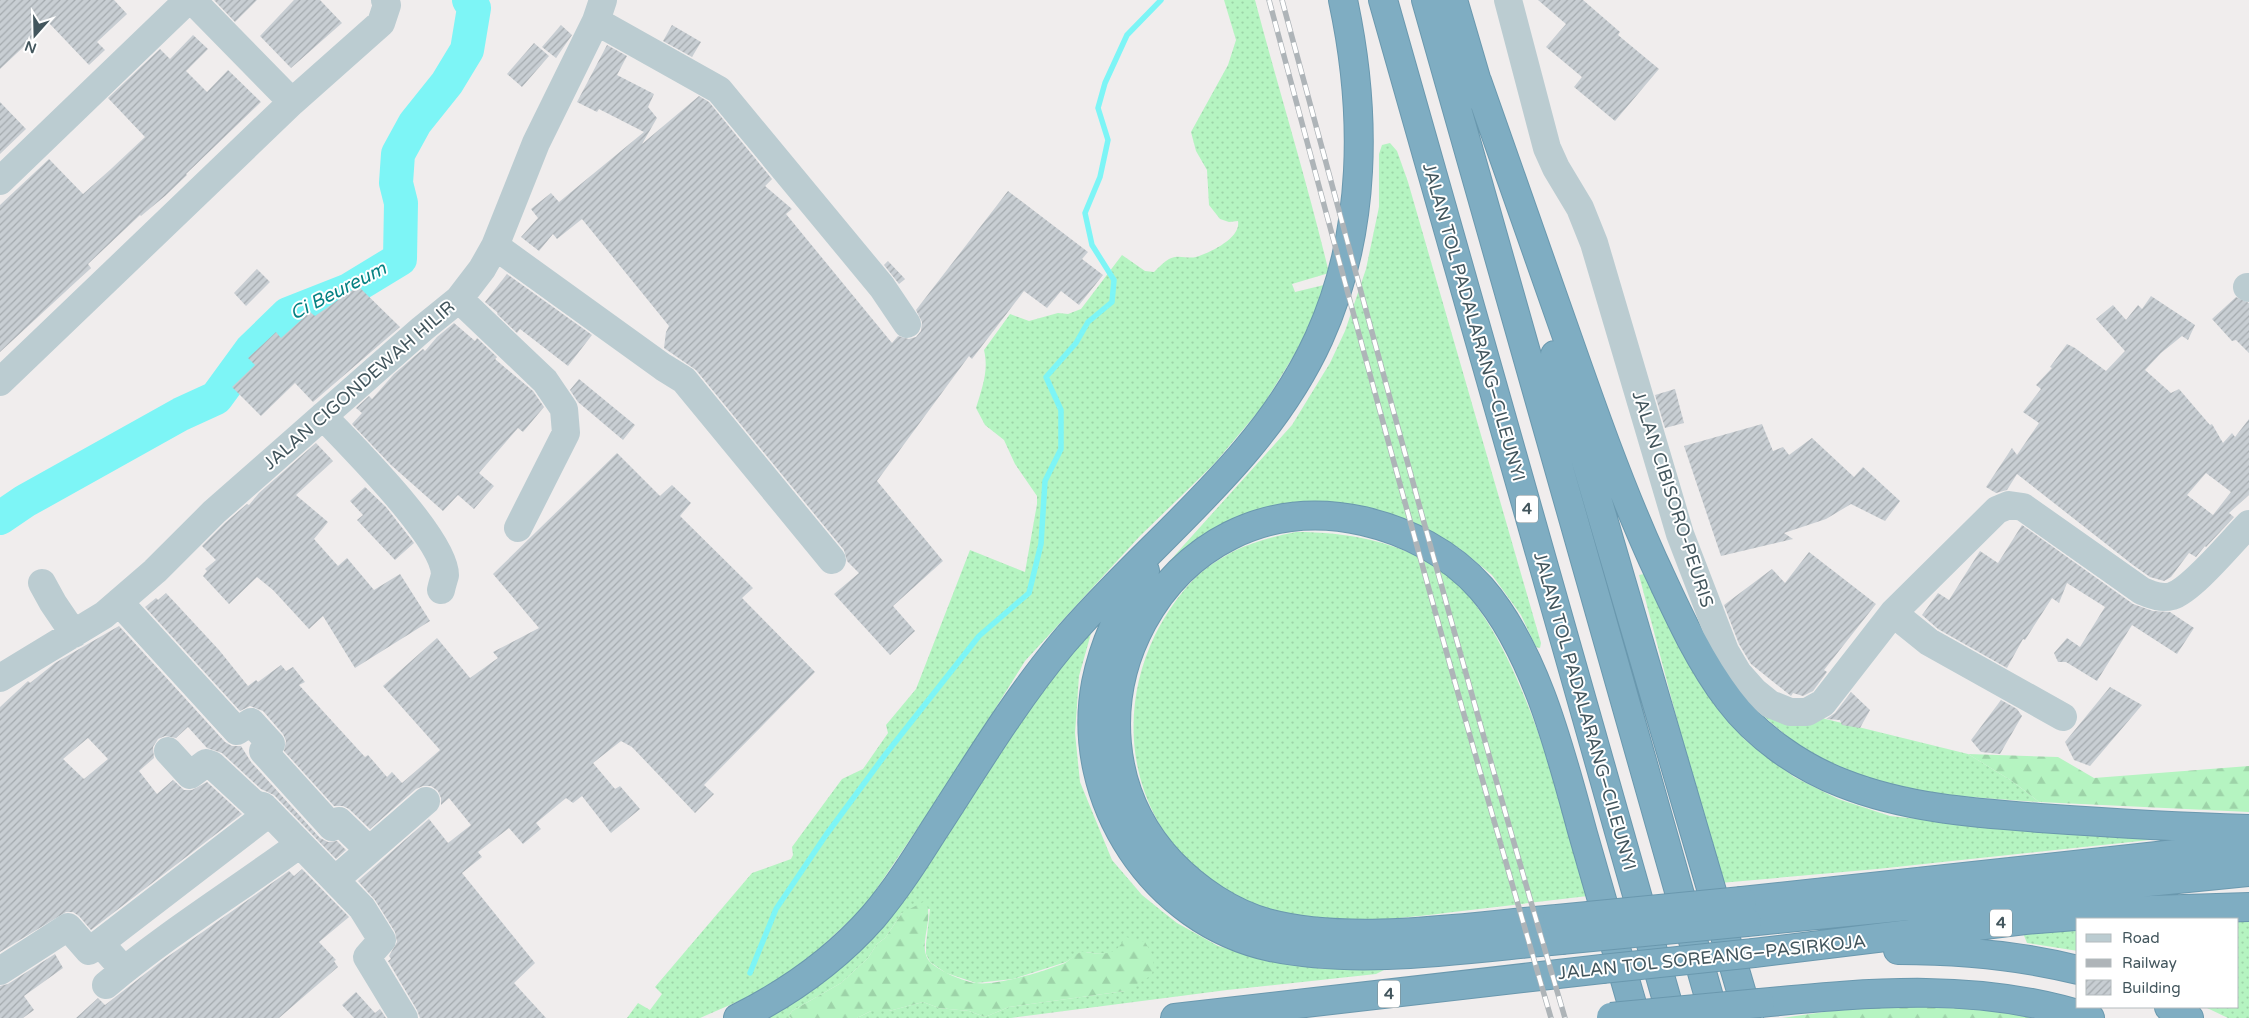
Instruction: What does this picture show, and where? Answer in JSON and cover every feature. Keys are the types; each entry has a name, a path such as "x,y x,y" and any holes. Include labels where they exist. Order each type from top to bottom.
{"highway":[{"path":"738,1018 781,994 803,979 843,947 873,917 906,873 1018,701 1041,670 1086,616 1201,499 1259,436 1290,393 1319,338 1339,280 1356,197 1360,142 1356,76 1343,0"},
{"name":"JALAN TOL PADALARANG–CILEUNYI","path":"1383,0 1672,1018"},
{"path":"1426,0 1715,1018"},
{"path":"1453,0 1573,419 1754,1010"},
{"path":"1477,81 1609,457 1636,523 1690,637 1730,702 1749,722 1779,748 1807,766 1848,785 1910,804 2014,816 2116,824 2249,829"},
{"path":"1201,499 1152,560 1124,605 1111,633 1096,684 1093,713 1094,740 1102,790 1113,818 1126,844 1145,869 1166,893 1192,913 1218,928 1259,944 1296,952 1326,955 1378,955 1559,929 1744,912 2249,872"},
{"path":"1559,929 1363,933 1298,930 1264,922 1238,912 1208,895 1184,876 1160,851 1143,825 1129,795 1122,773 1118,738 1117,708 1120,681 1129,652 1155,601 1171,580 1210,546 1232,532 1290,516 1318,514 1355,519 1409,536 1437,550 1462,569 1481,588 1497,610 1529,668 1545,709 1566,773 1614,1018 1754,1010 1882,993 1947,992 2034,1002 2090,1018"},
{"path":"1744,912 2249,846"},
{"name":"JALAN TOL SOREANG–PASIRKOJA","path":"1175,1018 1754,953 2025,920 2152,910 2249,907"},
{"path":"1754,953 1878,950 1954,951 2021,958 2076,970"},
{"path":"2171,1008 2189,1018"}],"street":[{"path":"0,181 190,0 292,102"},
{"path":"0,382 292,102 381,23 387,5 385,0"},
{"name":"JALAN CIBISORO-PEURIS","path":"1508,0 1547,148 1556,168 1580,208 1594,243 1680,534 1725,651 1738,673 1754,691 1770,704 1790,712 1807,712 1823,703 1893,613 1997,510 2009,505 2023,507 2142,592 2159,598 2173,596 2188,587 2249,524"},
{"path":"600,10 719,90 882,287 907,324"},
{"name":"JALAN CIGONDEWAH HILIR","path":"0,678 104,615 155,571 214,512 422,329 459,299 482,269 495,246 536,143 600,10"},
{"path":"495,246 663,367 684,380 832,560"},
{"path":"459,299 545,380 564,409 566,433 518,528"},
{"path":"323,416 424,530 440,558 445,574 441,590"},
{"path":"42,583 74,634"},
{"path":"118,602 237,731 251,722 271,744 263,751 332,827 339,821 369,850"},
{"path":"1893,613 1929,642 2063,718"},
{"path":"168,750 190,775 206,763 212,765 252,802 266,809 362,908 382,940 367,957 404,1018"},
{"path":"0,971 68,927 89,951 266,809 292,783"},
{"path":"336,880 426,801"},
{"path":"100,943 115,977 213,903 260,874 300,844"}],"green space":[{"path":"1224,0 1255,0 1312,204 1329,273 1292,284 1295,292 1328,284 1304,339 1262,407 1214,464 1140,536 1025,661 953,776 865,906 804,963 755,994 700,1018 627,1018 638,1003 650,1010 662,994 655,987 752,873 791,859 793,855 792,847 842,779 863,769 888,733 886,725 916,689 970,550 1025,572 1037,496 1015,464 1004,440 985,425 976,408 986,365 984,350 1010,314 1029,321 1058,313 1068,314 1081,309 1122,255 1145,271 1154,272 1169,259 1196,257 1209,252 1230,239 1235,233 1238,221 1229,222 1220,219 1209,205 1207,170 1196,151 1191,132 1228,65 1236,40"},
{"path":"1390,143 1397,151 1408,182 1541,643 1540,648 1536,647 1521,615 1492,575 1459,548 1430,531 1393,517 1354,507 1299,506 1171,566 1169,562 1292,425 1330,363 1345,331 1366,269 1379,207 1379,154 1382,145"},
{"path":"1296,532 1352,536 1406,551 1440,569 1467,594 1492,630 1514,672 1533,719 1565,815 1588,896 1389,919 1311,919 1287,915 1265,908 1230,892 1198,871 1175,847 1157,820 1144,791 1136,760 1134,729 1136,697 1143,666 1155,635 1167,614 1189,584 1207,568 1226,555 1245,546"},
{"path":"1644,574 1694,671 1744,739 1794,777 1838,799 1890,816 1974,825 2178,837 1877,869 1720,883 1639,575"},
{"path":"1094,623 1079,676 1075,733 1080,782 1112,860 1142,895 1177,923 1218,946 1268,961 1324,969 1380,967 1384,970 1376,974 1227,990 1011,1018 857,1018 871,1011 889,1011 923,1002 939,1008 969,1011 985,1017 1009,1007 1125,991 1117,951 1108,954 1081,952 1066,962 1013,979 976,983 946,973 930,962 926,954 930,909 902,913 885,938 877,944 868,958 841,983 792,1011 789,1016 791,1018 766,1018 824,980"},
{"path":"1744,699 1968,754 2012,781 2039,802 1903,792 1844,770 1796,744"},
{"path":"1968,754 2058,757 2094,778 2249,766 2249,812 2039,802 2012,781"},
{"path":"925,901 928,908 925,941 927,956 931,963 940,969 965,981 976,983 996,982 1046,970 1065,963 1081,952 1109,953 1116,950 1126,937 1145,942 1154,957 1152,975 1125,991 1009,1007 985,1017 969,1011 939,1008 923,1002 889,1011 871,1011 857,1018 791,1018 789,1016 792,1011 841,983 868,958 877,944 885,938 902,913"},
{"path":"2249,921 2249,1018 2228,1018 2207,1008 2239,1008 2239,922"},
{"path":"2076,930 2076,951 2027,943 2023,933"},
{"path":"1895,1006 1982,1010 2033,1018 1782,1018 1838,1010"}],"building":[{"path":"0,0 114,0 127,14 97,42 105,50 89,65 49,23 0,69"},
{"path":"214,0 257,0 235,22"},
{"path":"294,0 320,0 342,23 291,68 260,36"},
{"path":"1538,0 1583,0 1620,32 1618,35 1659,69 1615,121 1574,87 1582,77 1546,47 1566,24"},
{"path":"561,25 572,35 556,58 542,47"},
{"path":"672,25 701,42 692,57 663,41"},
{"path":"193,35 208,49 186,71 207,92 228,70 261,102 165,196 140,215 88,264 91,268 0,352 0,205 49,159 83,194 145,137 108,98 160,49 170,59"},
{"path":"534,43 549,56 522,87 507,74"},
{"path":"607,45 627,56 617,75 654,94 648,107 657,118 642,144 699,96 709,102 772,179 765,186 792,209 786,214 892,343 898,336 909,339 916,337 921,331 922,322 916,310 1008,191 1088,252 1082,259 1103,275 1079,305 1061,291 1047,308 1024,291 972,359 969,356 877,481 943,561 893,606 915,631 890,655 834,594 859,573 847,561 844,550 696,370 664,348 666,332 669,326 582,219 557,239 553,234 539,251 521,237 538,218 531,209 551,193 559,202 644,132 599,109 597,112 577,102"},
{"path":"0,102 26,129 0,154"},
{"path":"888,261 905,279 899,284 884,265"},
{"path":"257,269 270,282 246,306 234,293"},
{"path":"507,274 592,335 568,366 520,329 517,333 485,302"},
{"path":"358,286 400,327 313,402 295,383 261,416 232,387 255,365 248,358 276,332 281,338 310,312 315,316"},
{"path":"2151,296 2195,325 2188,340 2182,336 2161,353 2145,370 2171,393 2179,389 2210,425 2212,424 2223,443 2232,433 2235,437 2249,419 2249,495 2229,513 2234,517 2206,547 2196,557 2189,553 2171,577 2164,581 2150,577 2133,565 2017,474 2007,490 1996,493 1986,487 2012,448 2017,455 2039,423 2023,412 2041,389 2036,385 2052,368 2050,367 2067,344 2106,371 2125,351 2096,319 2113,305 2126,320 2138,305 2142,309","holes":["2206,473 2231,492 2213,515 2187,495"]},
{"path":"2236,297 2249,303 2249,353 2236,340 2232,341 2212,319"},
{"path":"454,323 475,341 477,338 497,357 495,359 533,391 544,407 523,432 518,428 479,473 494,486 474,509 458,495 443,511 391,465 352,424 362,413 356,408 369,396 372,399 394,374 423,349 425,351 437,337"},
{"path":"579,379 635,425 623,440 578,402 570,390"},
{"path":"1675,389 1684,423 1665,428 1655,395"},
{"path":"1762,424 1773,451 1783,447 1789,455 1812,438 1854,477 1863,467 1900,501 1885,521 1851,504 1826,519 1784,533 1793,539 1721,556 1684,446"},
{"path":"316,443 333,461 296,495 328,522 314,539 338,566 347,558 374,590 400,574 430,621 355,668 323,616 309,629 273,590 257,577 229,604 203,576 207,571 205,569 216,560 202,546 225,523 247,504 249,505 259,493"},
{"path":"617,453 660,496 672,485 691,503 680,516 753,588 742,598 815,672 704,785 714,794 695,813 632,747 621,741 593,763 615,789 620,786 640,809 611,833 582,796 573,803 566,798 536,823 541,829 523,844 509,828 478,852 482,857 462,873 535,963 514,983 546,1018 420,1018 388,961 391,959 389,956 397,942 395,932 375,900 358,881 429,819 448,843 471,825 449,798 441,805 438,791 431,786 423,786 416,789 370,829 349,809 343,806 334,806 284,751 286,741 283,734 263,711 250,706 240,711 145,607 166,593 219,650 248,686 256,680 258,682 281,665 286,671 293,667 305,682 299,685 365,757 368,755 387,777 392,772 402,783 440,750 383,686 437,638 470,678 498,658 493,652 539,628 493,574"},
{"path":"365,487 386,507 414,543 395,560 357,520 363,515 350,501"},
{"path":"2022,525 2133,604 2153,611 2170,612 2194,628 2177,654 2132,625 2097,681 2066,662 2058,662 2054,653 2067,638 2080,647 2105,607 2067,583 2059,603 2052,598 2025,640 2023,639 2007,668 1938,629 1922,615 1938,593 1949,600 1980,551 1998,563"},
{"path":"1809,552 1876,604 1824,670 1827,672 1813,691 1803,696 1793,693 1791,696 1751,664 1739,644 1724,605 1772,569 1785,583"},
{"path":"119,626 225,742 232,746 241,746 251,762 320,838 328,842 337,841 346,850 336,859 274,795 261,789 222,753 207,748 188,727 176,738 165,736 158,739 153,747 154,758 139,771 157,794 173,780 184,790 192,790 207,782 242,814 91,930 79,916 73,912 66,912 0,952 0,707 28,681 30,683 55,663","holes":["88,738 108,759 84,779 63,759"]},
{"path":"2110,687 2142,705 2090,766 2074,760 2065,742"},
{"path":"1851,692 1870,710 1860,728 1842,725 1840,720 1826,719 1835,713"},
{"path":"2001,700 2017,709 2022,716 2000,754 1981,752 1971,740"},
{"path":"302,869 349,917 319,942 336,960 334,961 338,967 279,1018 76,1018 98,998 105,1005 163,960 289,871 294,876"},
{"path":"55,954 63,968 24,996 34,1010 23,1018 0,1018 0,986 8,984"},
{"path":"356,992 375,1013 380,1009 386,1018 354,1018 342,1005"}],"waterway":[{"name":"Ci Beureum","path":"0,518 25,501 181,414 216,398 251,350 288,314 349,290 400,259 401,203 396,183 398,154 415,123 447,83 467,50 474,8 469,0"},
{"path":"750,973 776,909 826,835 885,755 979,636 1029,593 1041,544 1045,481 1061,449 1061,410 1046,377 1076,343 1088,322 1112,302 1114,280 1092,245 1085,213 1100,177 1108,140 1098,108 1105,83 1127,35 1161,0"}],"railway":[{"path":"1269,0 1407,510 1551,1018"},
{"path":"1282,0 1456,637 1565,1018"}]}
